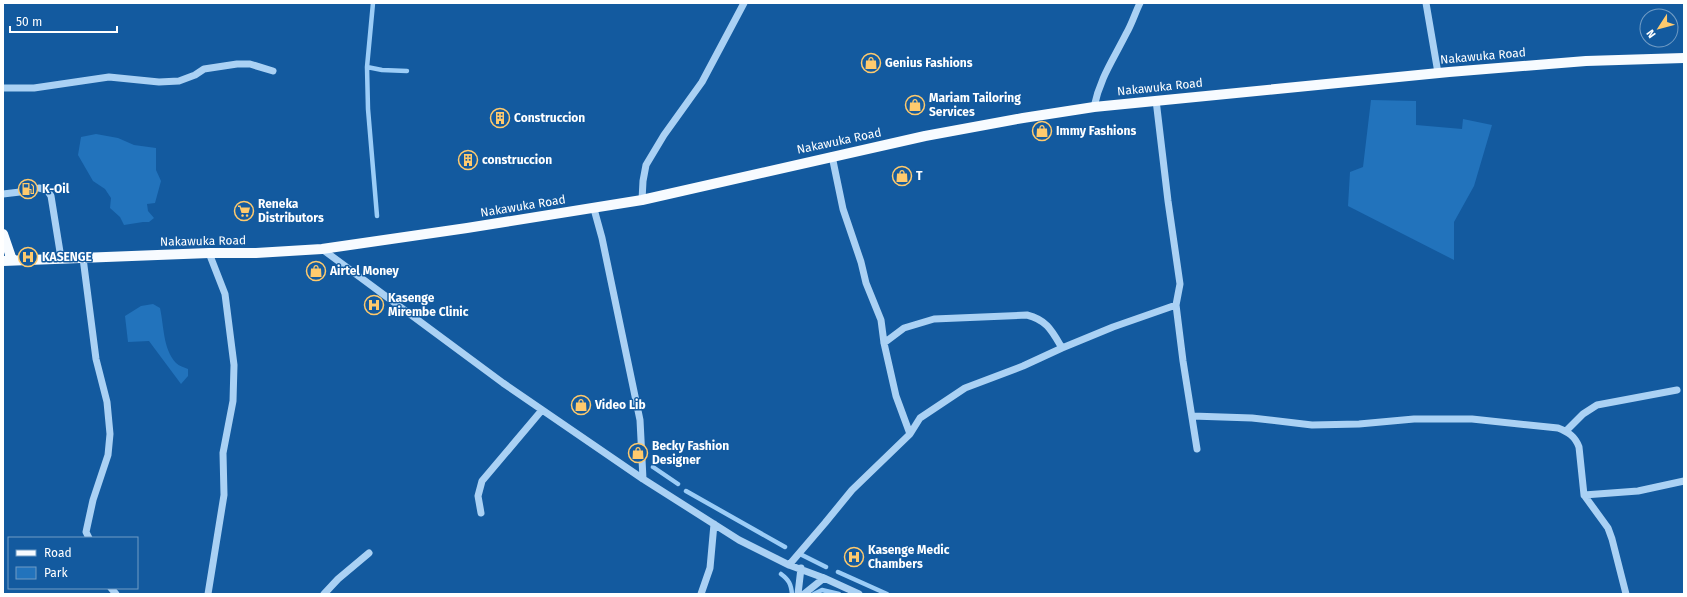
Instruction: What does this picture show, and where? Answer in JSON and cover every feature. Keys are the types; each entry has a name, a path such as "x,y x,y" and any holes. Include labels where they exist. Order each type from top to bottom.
{"main road":[{"name":"Nakawuka Road","path":"7,260 209,253 256,253 322,249 642,200 832,156 932,135 1022,118 1094,107 1438,73 1586,61 1684,58"},
{"path":"3,234 7,260"}],"street":[{"path":"642,200 642,181 646,165 664,134 702,82 743,3"},
{"path":"1094,107 1098,89 1127,33 1140,3"},
{"path":"1426,3 1438,73"},
{"path":"3,88 34,88 109,77 160,82 179,81 195,75 204,69 237,64 250,64 273,71"},
{"path":"1156,100 1168,202 1180,284 1176,305 1197,449"},
{"path":"832,156 843,209 861,262 866,283 880,320 896,396 910,434"},
{"path":"39,188 47,190 51,196 61,258"},
{"path":"3,194 20,192"},
{"path":"594,208 602,238 640,420 643,480"},
{"path":"322,249 542,410 643,480 739,540 789,565 801,568 859,594"},
{"path":"208,594 224,495 223,453 233,402 234,365 225,294 209,253"},
{"path":"83,258 96,359 107,402 110,434 108,455 93,500 86,532 88,537"},
{"path":"789,565 852,490 910,434 920,418 965,388 1023,366 1113,327 1176,305"},
{"path":"884,344 904,328 934,319 1027,315 1036,317 1044,322 1062,348"},
{"path":"1566,431 1583,414 1598,405 1677,390"},
{"path":"481,514 478,496 482,481 542,410"},
{"path":"1192,416 1252,418 1312,425 1358,424 1414,418 1472,419 1558,428 1566,431 1573,436 1579,447 1584,495 1608,528 1626,594"},
{"path":"1584,495 1638,491 1684,481"},
{"path":"701,594 710,568 714,524"},
{"path":"324,594 338,579 369,553"},
{"path":"798,594 801,568"},
{"path":"804,594 824,578"},
{"path":"202,594 209,585"}],"green space":[{"path":"1371,100 1416,101 1416,125 1462,129 1463,119 1492,125 1474,186 1454,222 1454,260 1348,206 1350,172 1363,167"},
{"path":"96,134 118,138 134,145 156,148 156,170 161,181 155,203 147,204 148,211 154,218 149,222 124,225 120,217 110,208 111,198 105,189 93,181 78,155 81,137"},
{"path":"153,304 160,308 166,344 172,357 177,364 188,369 188,376 181,384 149,341 128,342 125,316 141,306"}],"waterway":[{"path":"373,3 367,67 368,109 377,216"},
{"path":"367,67 382,70 407,71"},
{"path":"653,467 678,484"},
{"path":"686,491 785,547"},
{"path":"802,555 826,567"},
{"path":"838,572 887,594"},
{"path":"781,574 789,582 792,594"},
{"path":"814,594 822,590 839,594"}],"tunnel":[{"path":"20,192 39,188"}],"place":[{"name":"Genius Fashions","path":"871,63"},
{"name":"Mariam Tailoring Services","path":"915,105"},
{"name":"Construccion","path":"500,118"},
{"name":"Immy Fashions","path":"1042,131"},
{"name":"construccion","path":"468,160"},
{"name":"T","path":"902,176"},
{"name":"K-Oil","path":"28,189"},
{"name":"Reneka Distributors","path":"244,211"},
{"name":"KASENGE","path":"28,257"},
{"name":"Airtel Money","path":"316,271"},
{"name":"Kasenge Mirembe Clinic","path":"374,305"},
{"name":"Video Lib","path":"581,405"},
{"name":"Becky Fashion Designer","path":"638,453"},
{"name":"Kasenge Medic Chambers","path":"854,557"}]}
